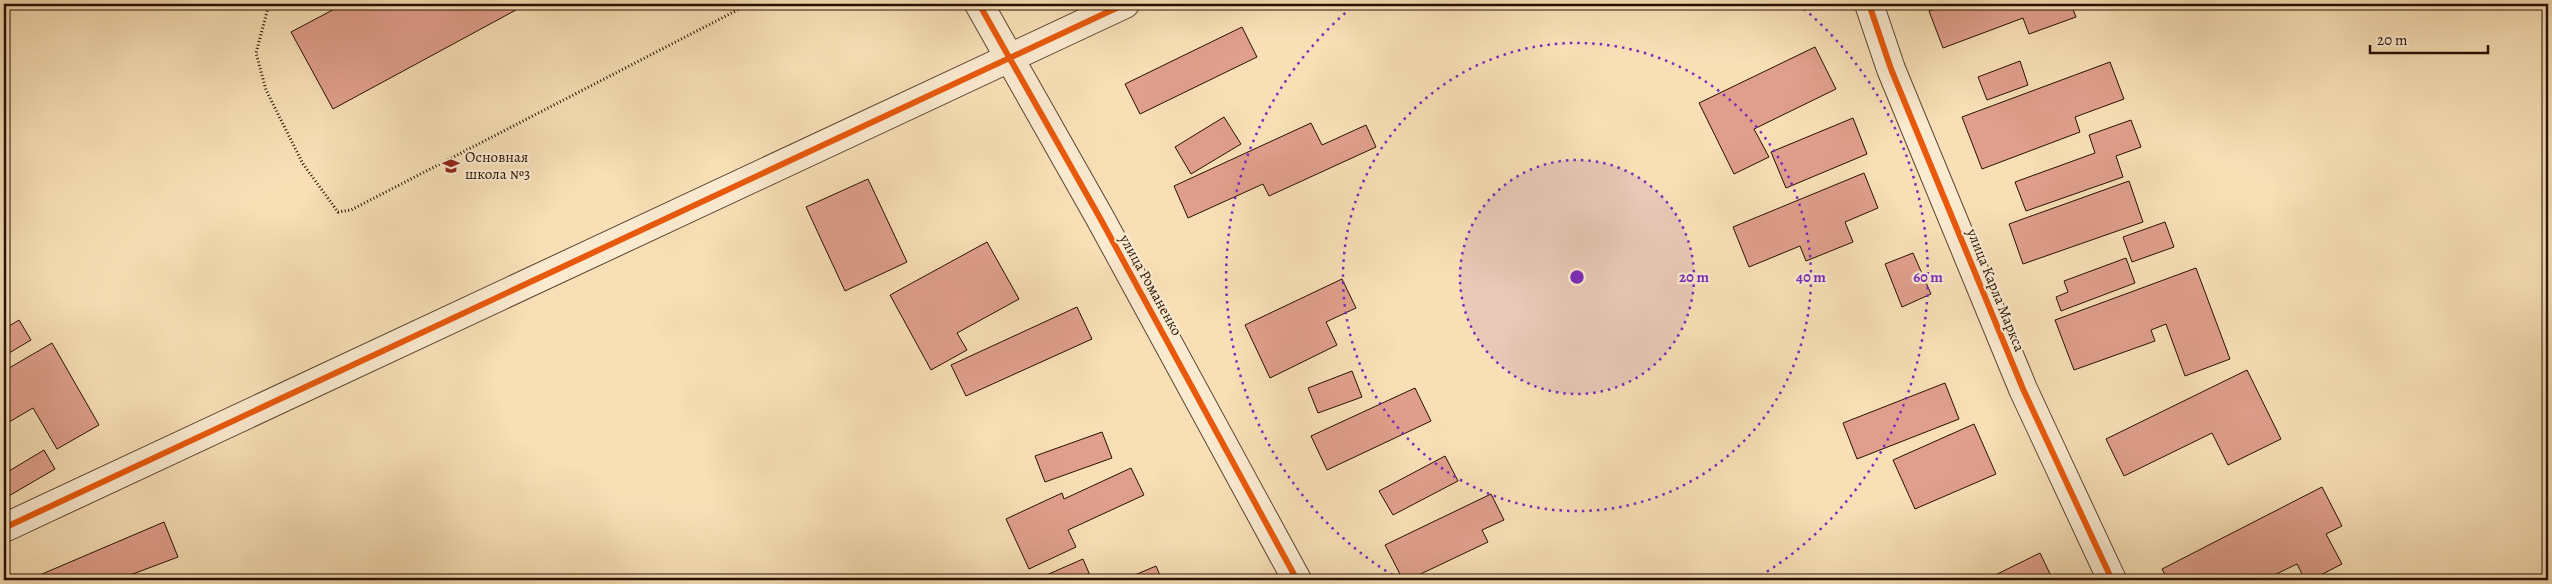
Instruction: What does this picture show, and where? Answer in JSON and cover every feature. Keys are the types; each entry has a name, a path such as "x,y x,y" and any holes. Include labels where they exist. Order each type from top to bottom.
{"street":[{"name":"улица Романенко","path":"979,4 1100,218 1297,580"},
{"path":"4,528 1008,56 1125,4"},
{"name":"улица Карла Маркса","path":"1869,4 1891,69 2023,389 2112,580"}],"path":[{"path":"269,4 256,53 266,90 303,164 338,212 351,210 749,4"}],"building":[{"path":"344,4 527,4 333,109 291,32"},
{"path":"1949,4 2071,4 2076,17 2029,34 2023,18 1943,48 1929,11"},
{"path":"1242,27 1257,57 1140,114 1125,84"},
{"path":"1815,47 1836,89 1754,129 1769,157 1734,174 1699,103"},
{"path":"2020,61 2028,85 1987,100 1978,77"},
{"path":"2110,62 2124,99 2075,117 2080,132 1982,169 1962,117"},
{"path":"1224,117 1241,144 1191,174 1175,147"},
{"path":"1853,118 1867,154 1786,188 1771,152"},
{"path":"2131,120 2141,147 2116,156 2123,177 2026,211 2015,182 2095,153 2089,135"},
{"path":"1311,123 1322,145 1366,125 1376,147 1269,196 1263,184 1188,218 1174,186"},
{"path":"1864,173 1878,208 1845,222 1853,242 1806,261 1800,246 1749,267 1733,227"},
{"path":"868,179 907,262 845,291 806,207"},
{"path":"2129,181 2143,222 2023,264 2009,224"},
{"path":"2165,222 2174,247 2132,262 2123,237"},
{"path":"987,242 1019,299 957,333 967,350 931,370 890,295"},
{"path":"1913,253 1931,294 1902,307 1885,264"},
{"path":"2126,258 2135,283 2061,311 2056,297 2068,292 2064,281"},
{"path":"2196,268 2230,359 2185,376 2166,324 2151,330 2155,341 2074,370 2055,320"},
{"path":"1342,279 1356,308 1326,322 1337,345 1270,378 1245,325"},
{"path":"1077,307 1092,339 966,396 951,365"},
{"path":"19,320 31,340 4,356 4,329"},
{"path":"52,343 99,425 57,449 33,408 4,425 4,371"},
{"path":"2247,370 2281,439 2228,465 2212,433 2124,476 2106,439"},
{"path":"1352,371 1362,397 1318,413 1308,388"},
{"path":"1945,383 1959,419 1857,459 1843,423"},
{"path":"1415,388 1431,421 1327,470 1311,436"},
{"path":"1974,424 1996,474 1915,509 1893,460"},
{"path":"1102,432 1112,458 1045,482 1035,456"},
{"path":"44,450 55,469 7,497 4,492 4,474"},
{"path":"1445,456 1458,481 1393,515 1379,491"},
{"path":"1131,468 1144,495 1068,530 1076,547 1029,569 1006,519 1062,493 1064,499"},
{"path":"2322,487 2342,526 2326,534 2342,564 2311,580 2305,580 2297,564 2264,580 2168,580 2162,569"},
{"path":"1491,494 1504,520 1482,530 1488,542 1408,580 1403,580 1385,545"},
{"path":"164,522 178,557 117,580 28,580"},
{"path":"2040,553 2053,580 1985,580"},
{"path":"1083,559 1092,580 1035,580"},
{"path":"1156,566 1162,580 1123,580"}],"cycle path":[{"path":"979,4 1100,218 1297,580"},
{"path":"4,528 1125,4"},
{"path":"1869,4 1891,69 2023,389 2112,580"}],"place":[{"name":"Основная школа №3","path":"451,166"}]}
